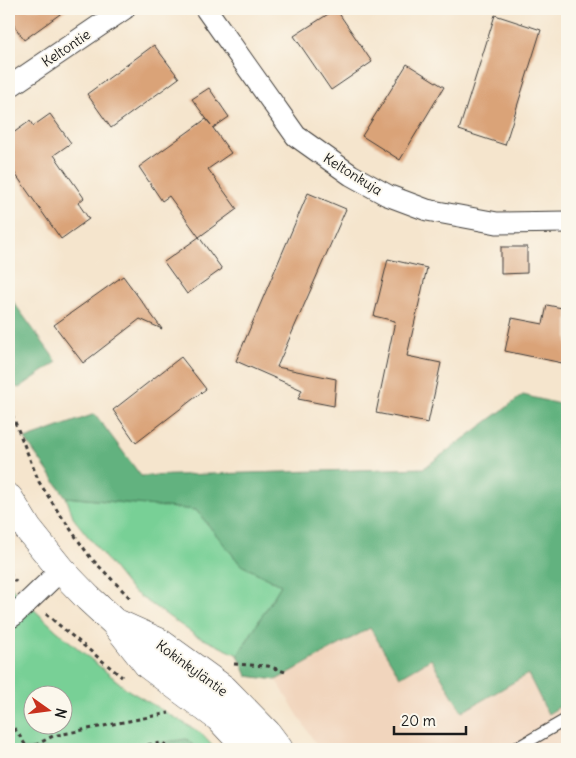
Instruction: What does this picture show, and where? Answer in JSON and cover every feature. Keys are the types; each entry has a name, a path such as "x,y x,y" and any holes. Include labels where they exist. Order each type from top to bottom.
{"main road":[{"name":"Kokinkyläntie","path":"9,498 28,529 61,570 114,622 148,664 219,718 248,749"},
{"name":"Kokinkyläntie","path":"114,622 159,642 224,688 267,733 279,749"}],"street":[{"name":"Keltontie","path":"9,88 124,9"},
{"name":"Keltonkuja","path":"206,9 296,136 351,175 386,195 427,210 497,223 567,222"},
{"path":"9,615 13,616 61,570"}],"lane":[{"path":"516,749 567,719"}],"path":[{"path":"9,407 40,482 57,510 90,557 136,603"},
{"path":"228,663 268,666 288,673"},
{"path":"9,722 28,749 53,736 174,712"},
{"path":"116,749 162,743 175,749"}],"shaded area":[{"path":"370,628 400,676 430,659 528,674 548,713 567,702 567,749 319,749 276,680"}],"green space":[{"path":"9,296 57,362 19,388 9,384"},
{"path":"523,395 567,406 567,702 548,714 528,674 462,712 431,659 400,677 370,628 276,680 247,676 238,655 281,585 241,565 196,510 66,497 25,439 95,414 141,476 424,468"},
{"path":"66,497 196,510 241,565 281,585 238,655 195,635 131,590 74,519"},
{"path":"9,583 16,593 57,631 128,690 201,733 215,749 9,749"},
{"path":"187,739 197,749 114,749"}],"building":[{"path":"9,9 67,9 24,40 9,18"},
{"path":"336,9 372,62 331,90 294,36"},
{"path":"495,15 541,30 505,145 459,130"},
{"path":"154,45 179,78 111,128 87,94"},
{"path":"407,64 444,87 400,160 362,136"},
{"path":"209,88 229,117 213,128 231,153 208,169 237,209 199,237 169,196 162,201 139,167 206,119 211,125 192,99"},
{"path":"50,114 71,143 54,155 84,198 78,203 89,219 61,239 9,165 9,136 30,121 33,126"},
{"path":"308,193 346,209 277,367 336,379 334,406 298,399 302,390 236,361"},
{"path":"199,237 222,269 187,294 164,262"},
{"path":"501,247 527,247 527,273 501,274"},
{"path":"388,259 427,268 407,356 441,363 428,423 376,413 395,321 374,316"},
{"path":"123,276 162,329 140,319 83,363 54,325"},
{"path":"547,305 567,309 567,364 505,351 512,318 543,324"},
{"path":"181,357 206,389 136,443 113,410"}]}
